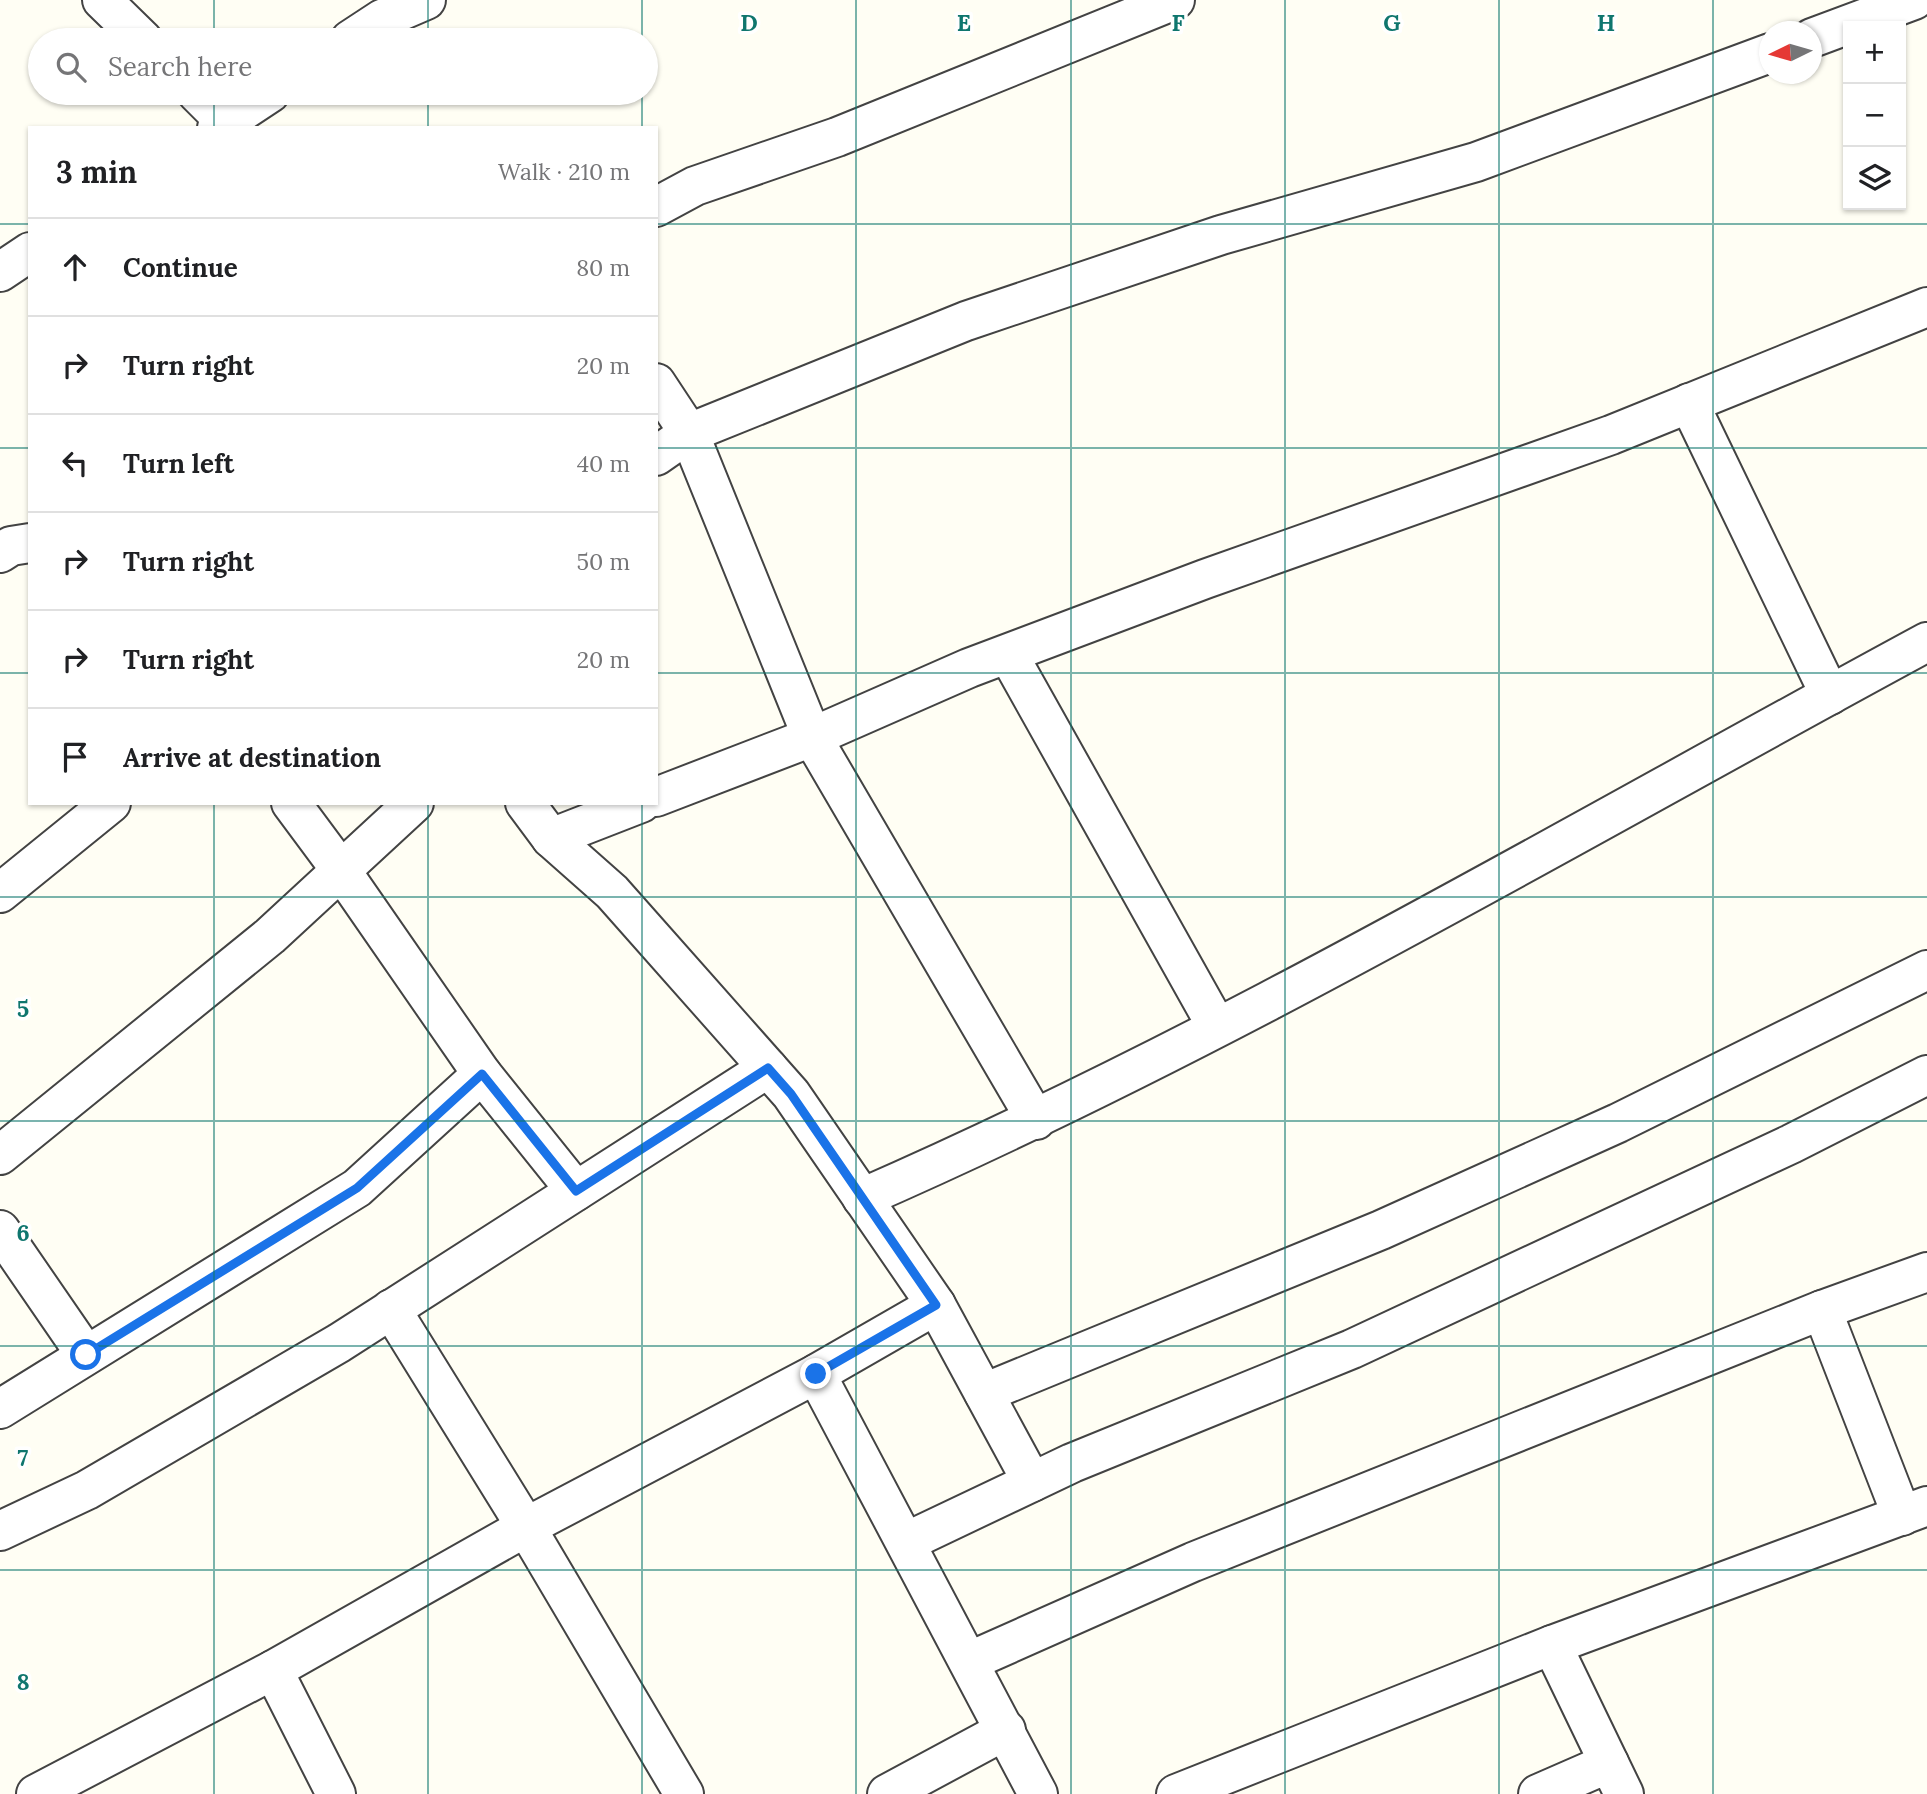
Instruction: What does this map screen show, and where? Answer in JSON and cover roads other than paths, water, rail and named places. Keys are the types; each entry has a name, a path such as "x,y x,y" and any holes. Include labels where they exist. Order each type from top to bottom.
{"street":[{"path":"102,0 131,28"},
{"path":"368,28 382,19 426,0"},
{"path":"658,206 695,186 837,137 1175,0"},
{"path":"1822,34 1914,0"},
{"path":"658,455 689,433 965,321 1221,235 1476,162 1759,57"},
{"path":"206,105 222,125 252,105"},
{"path":"658,796 812,737 970,667 1205,579 1611,435 1927,307"},
{"path":"658,386 689,433 812,737 1036,1121"},
{"path":"1689,403 1830,695"},
{"path":"0,553 11,546 28,543"},
{"path":"862,1198 1036,1121 1217,1027 1448,906 1927,642"},
{"path":"1008,654 1217,1027"},
{"path":"0,893 109,805"},
{"path":"292,805 340,869 482,1074 576,1191"},
{"path":"0,1155 270,936 412,805"},
{"path":"526,805 551,838 612,892 791,1094 936,1305 1032,1482"},
{"path":"551,838 636,805"},
{"path":"984,1394 1394,1224 1618,1123 1927,970"},
{"path":"0,1531 87,1490 391,1309 768,1068"},
{"path":"0,1409 357,1188 482,1074"},
{"path":"906,1542 1032,1482 1352,1349 1791,1144 1927,1075"},
{"path":"0,1230 86,1355"},
{"path":"970,1661 1193,1562 1822,1310 1927,1272"},
{"path":"36,1794 273,1670 526,1527 816,1374 936,1305"},
{"path":"391,1309 526,1527 684,1794"},
{"path":"1176,1794 1552,1645 1915,1511 1822,1310"},
{"path":"816,1374 1038,1794"},
{"path":"1538,1794 1617,1778 1552,1645"},
{"path":"273,1670 336,1794"},
{"path":"887,1794 1006,1730"}]}
